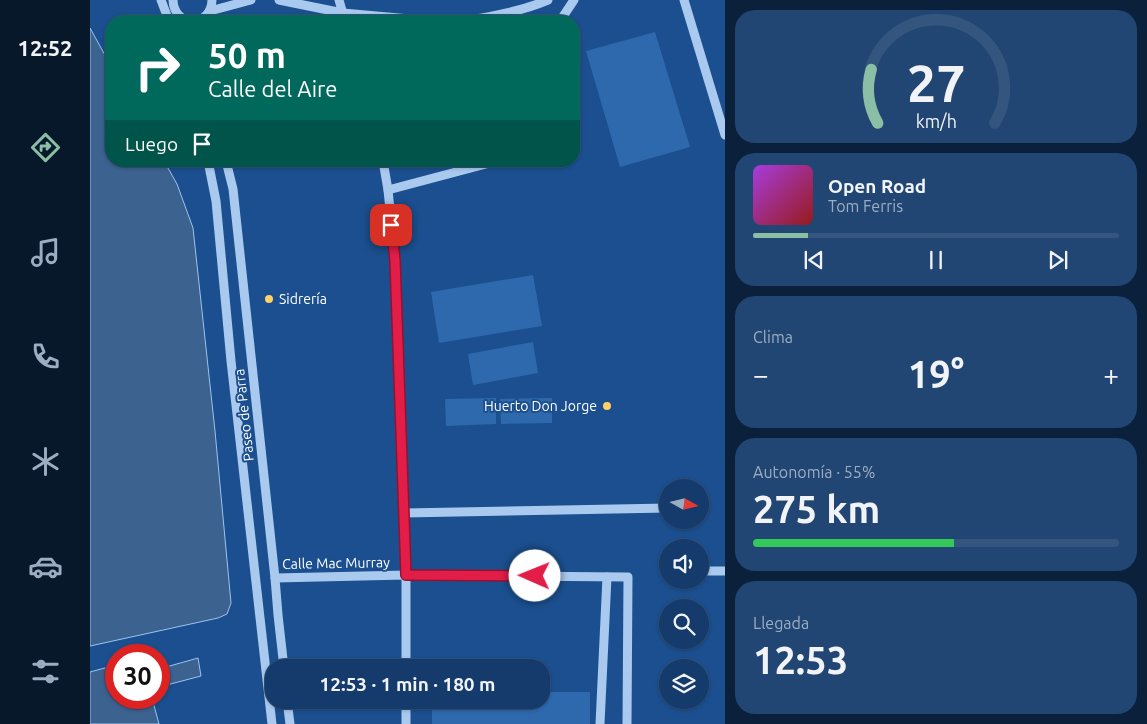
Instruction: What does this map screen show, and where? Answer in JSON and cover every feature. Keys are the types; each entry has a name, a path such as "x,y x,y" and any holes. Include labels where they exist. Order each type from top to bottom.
{"street":[{"path":"161,0 167,15"},
{"path":"173,0 175,10 179,15"},
{"path":"207,15 212,8 212,0"},
{"path":"210,11 251,0"},
{"path":"279,0 336,15"},
{"path":"339,0 343,15"},
{"path":"498,15 532,7 548,0"},
{"path":"564,15 574,0"},
{"path":"684,0 724,134"},
{"path":"209,167 216,201 232,370 272,724"},
{"name":"Paseo de Parra","path":"228,167 233,189 276,578 283,659"},
{"path":"384,167 395,260 406,575 406,659"},
{"path":"388,190 475,167"},
{"path":"404,513 659,508"},
{"path":"709,571 724,571"},
{"name":"Calle Mac Murray","path":"276,578 406,575 628,577 627,724"},
{"path":"600,724 607,577"},
{"path":"288,709 290,724"},
{"path":"406,709 406,724"}],"shaded area":[{"path":"90,28 105,55 105,167 167,167 177,184 193,228 231,603 227,614 218,618 90,646"},
{"path":"655,32 690,147 620,167 586,51"},
{"path":"533,275 542,326 439,343 431,292"},
{"path":"533,342 538,373 473,385 468,354"},
{"path":"496,398 496,424 446,426 445,399"},
{"path":"552,398 552,423 501,424 500,399"},
{"path":"198,658 201,676 170,684 170,666"},
{"path":"105,668 105,709 155,709 159,724 90,724 90,672"},
{"path":"550,692 590,692 590,724 432,724 432,709 550,709"}],"place":[{"name":"Sidrería","path":"269,299"},
{"name":"Huerto Don Jorge","path":"607,406"}],"route":[{"path":"391,225 395,260 406,575 535,576"}]}
